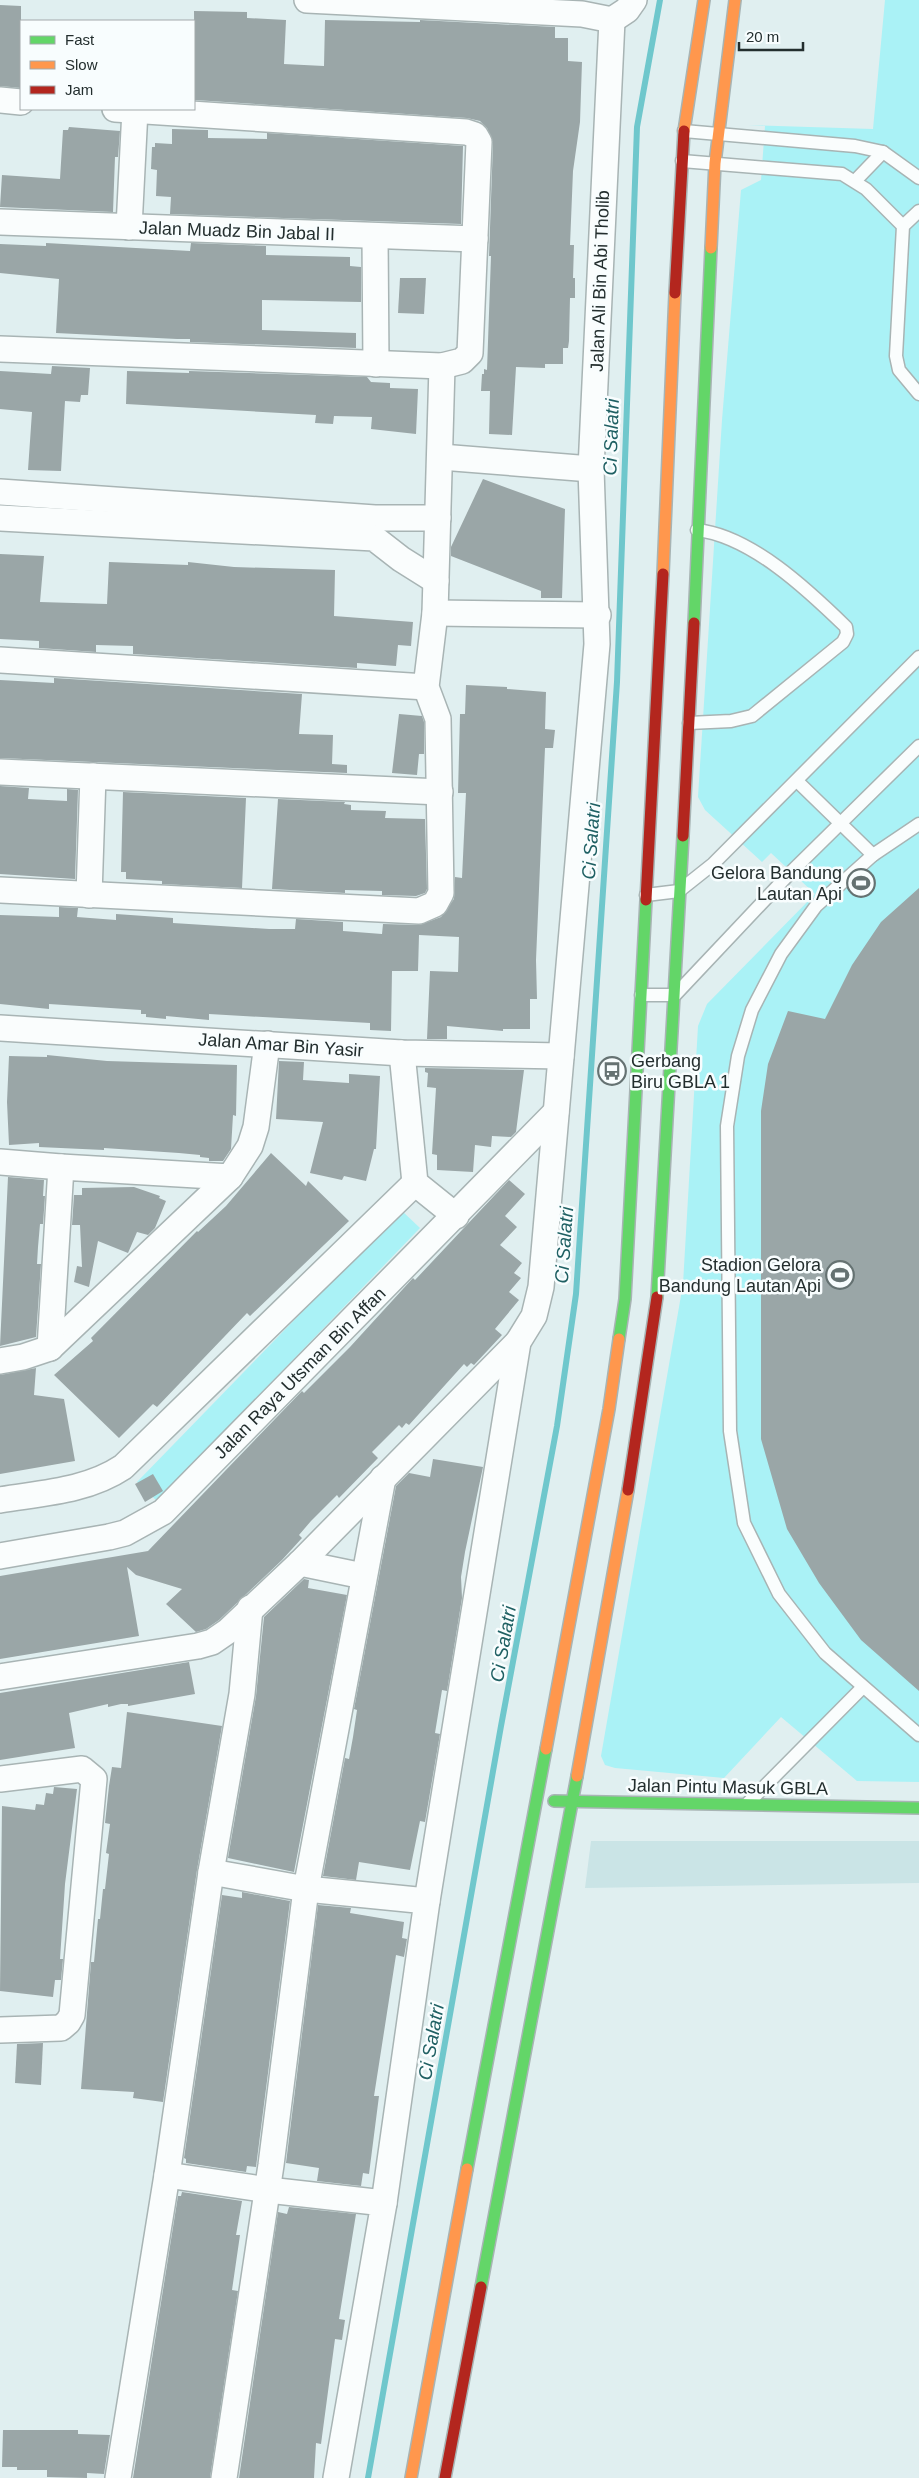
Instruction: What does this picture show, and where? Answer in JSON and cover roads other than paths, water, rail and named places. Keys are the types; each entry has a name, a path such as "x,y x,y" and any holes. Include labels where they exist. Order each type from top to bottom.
{"street":[{"path":"306,0 582,14 612,20 627,10 634,0"},
{"path":"410,2478 481,2087 608,1418 623,1316 632,1179 682,161 684,131 704,0"},
{"path":"445,2478 572,1802 638,1432 657,1304 675,995 715,163 717,133 735,0"},
{"name":"Jalan Ali Bin Abi Tholib","path":"518,1342 534,1316 541,1288 594,687 598,615 591,469 612,20"},
{"path":"0,100 20,102"},
{"path":"0,349 442,366 462,361 470,353 479,142 475,135 466,132 125,110 129,227"},
{"name":"Jalan Muadz Bin Jabal II","path":"0,222 475,240"},
{"path":"376,237 376,364"},
{"path":"0,890 419,910 430,908 436,904 441,893 438,719 426,687 435,613 441,457 442,366"},
{"path":"441,457 591,469"},
{"path":"0,492 375,528 401,560 436,582"},
{"path":"0,518 375,528 438,518"},
{"path":"435,613 598,615"},
{"path":"0,660 426,687"},
{"path":"0,772 440,792"},
{"path":"88,895 93,776"},
{"name":"Jalan Amar Bin Yasir","path":"0,1028 402,1053 562,1056"},
{"path":"0,1361 23,1357 50,1348 230,1177 250,1146 256,1128 267,1044"},
{"path":"402,1053 415,1183 456,1216"},
{"name":"Jalan Raya Utsman Bin Affan","path":"0,1556 125,1533 162,1512 456,1216 556,1112"},
{"path":"0,1162 230,1177"},
{"path":"50,1348 61,1167"},
{"path":"0,1500 74,1488 99,1481 123,1467 415,1183"},
{"path":"0,1677 198,1646 219,1638 300,1563 518,1342"},
{"path":"336,2478 384,2203 428,1901 518,1342"},
{"path":"224,2478 268,2190 306,1889 363,1576 383,1478"},
{"path":"300,1563 363,1576"},
{"path":"118,2478 167,2175 211,1872 247,1660 250,1608"},
{"path":"198,1646 247,1660"},
{"path":"0,1779 82,1769 94,1779 72,2015 61,2028 0,2030"},
{"name":"Jalan Pintu Masuk GBLA","path":"537,1800 919,1808"},
{"path":"211,1872 306,1889 428,1901"},
{"path":"167,2175 268,2190 384,2203"}],"lane":[{"path":"684,131 855,146 883,152 919,178"},
{"path":"855,181 883,152"},
{"path":"682,161 842,174 855,181 902,226"},
{"path":"919,211 902,226 896,356 899,370 919,394"},
{"path":"688,723 732,721 752,716 843,642 847,634 846,627 812,594 748,547 715,532 697,530"},
{"path":"646,895 680,891 738,841 919,658"},
{"path":"641,995 675,995 791,872 919,746"},
{"path":"798,781 873,855"},
{"path":"919,824 873,855 816,906 781,954 752,1010 746,1028 738,1056 727,1126 730,1431 744,1522 779,1594 825,1653 919,1736"},
{"path":"746,1805 863,1687"}],"waterway":[{"name":"Ci Salatri","path":"368,2478 501,1726 557,1426 576,1294 617,682 637,127 660,0"}],"place":[{"name":"Gelora Bandung Lautan Api","path":"861,883"},
{"name":"Gerbang Biru GBLA 1","path":"612,1071"},
{"name":"Stadion Gelora Bandung Lautan Api","path":"840,1275"}]}
